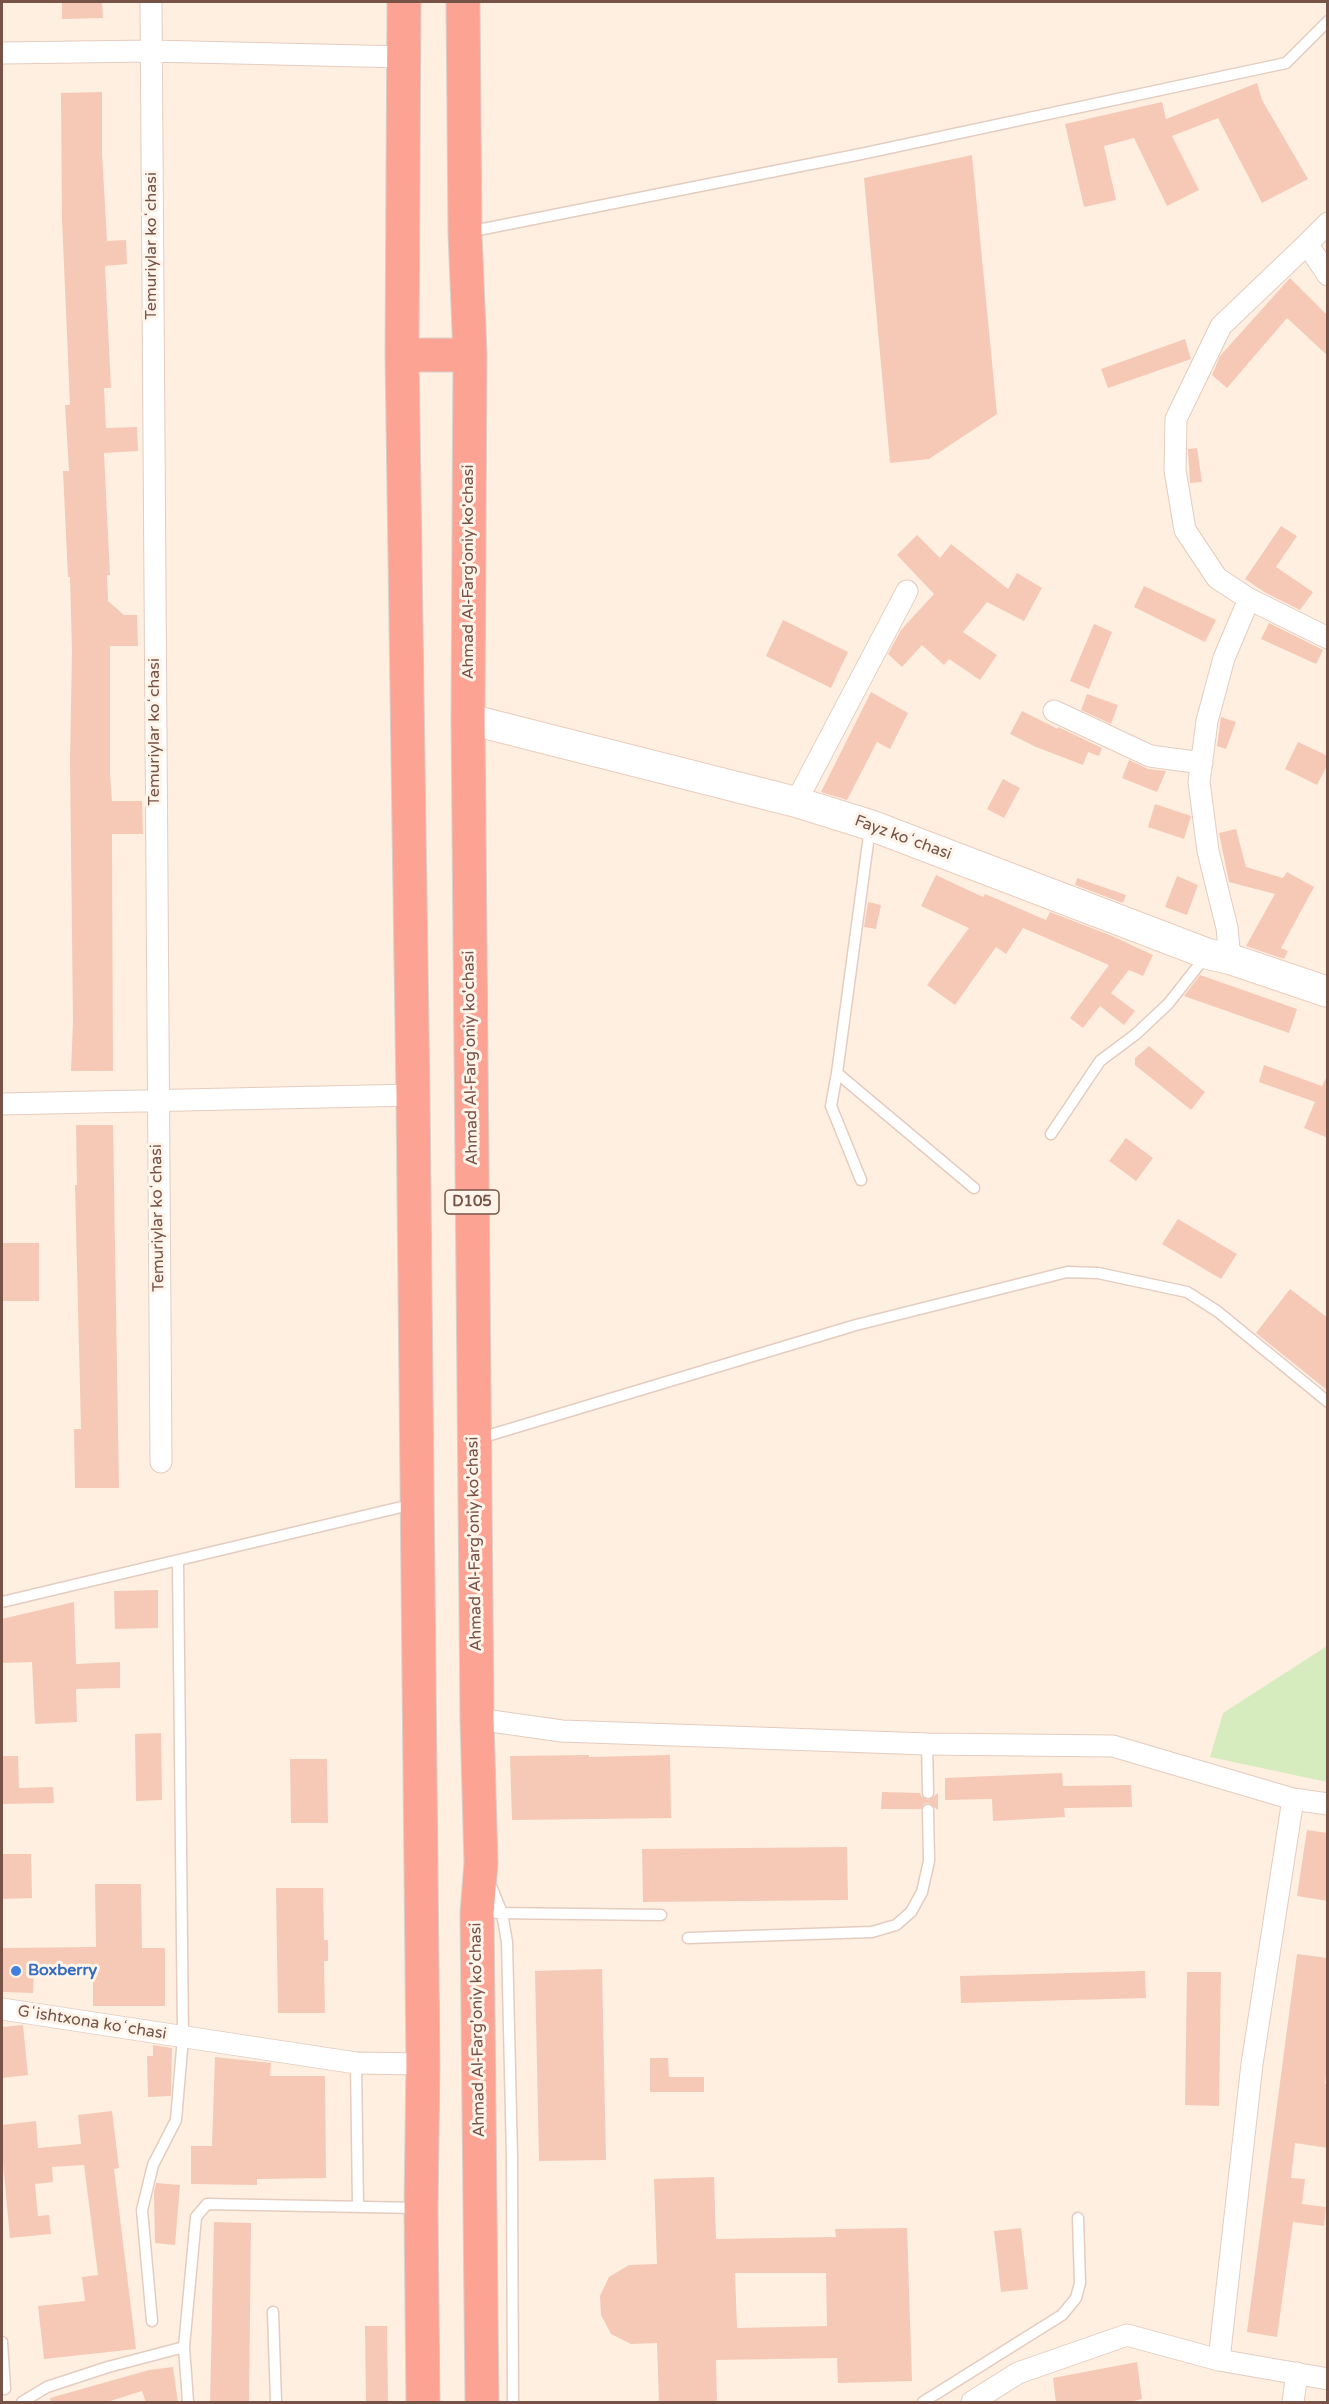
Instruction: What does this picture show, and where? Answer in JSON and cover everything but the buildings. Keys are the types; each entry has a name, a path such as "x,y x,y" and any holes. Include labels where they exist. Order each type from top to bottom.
{"highway":[{"path":"404,2 402,355 413,1095 423,2064 421,2209 423,2403"},
{"name":"Ahmad Al-Farg'oniy ko'chasi","path":"463,2 465,233 470,355 468,719 477,1719 481,1863 490,1913 482,2403"},
{"path":"402,355 470,355"}],"street":[{"name":"Temuriylar koʻchasi","path":"150,2 161,1462"},
{"path":"2,53 151,51 404,57"},
{"path":"1328,223 1221,326 1176,419 1175,470 1185,530 1217,578 1249,598 1328,638"},
{"path":"1307,244 1328,275"},
{"path":"796,802 907,591"},
{"path":"1219,956 1227,928 1208,851 1199,782 1207,721 1224,658 1249,598"},
{"path":"1054,711 1150,756 1202,763"},
{"name":"Fayz koʻchasi","path":"468,719 796,802 870,825 1219,956 1328,992"},
{"path":"2,1104 413,1095"},
{"path":"477,1719 562,1731 927,1744 1113,1746 1293,1798 1328,1804"},
{"path":"1219,2360 1251,2064 1293,1798"},
{"name":"Gʻishtxona koʻchasi","path":"2,2009 357,2063 423,2064"},
{"path":"983,2399 1018,2373 1127,2335 1219,2360 1328,2379"},
{"path":"1293,2403 1297,2373"}],"lane":[{"path":"465,233 861,154 1287,63 1328,21"},
{"path":"861,1180 831,1106 870,825"},
{"path":"1051,1134 1101,1061 1168,1004 1219,956"},
{"path":"837,1073 974,1188"},
{"path":"474,1440 856,1325 1067,1272 1098,1273 1186,1292 1217,1311 1328,1402"},
{"path":"2,1602 417,1503"},
{"path":"152,2321 142,2210 153,2165 176,2120 183,2037 177,1561"},
{"path":"927,1744 928,1793"},
{"path":"687,1938 872,1932 896,1925 911,1912 922,1892 929,1861 928,1810"},
{"path":"490,1913 660,1915"},
{"path":"490,1913 507,1942 513,2403"},
{"path":"357,2063 358,2206"},
{"path":"188,2403 184,2346 196,2217 207,2204 421,2209"},
{"path":"923,2403 1062,2315 1076,2298 1080,2283 1078,2218"},
{"path":"273,2312 276,2403"},
{"path":"2,2342 5,2388"},
{"path":"22,2403 47,2387 184,2346"}],"green space":[{"path":"1327,1646 1327,1782 1210,1757 1223,1713"}],"place":[{"name":"Boxberry","path":"16,1971"}]}
